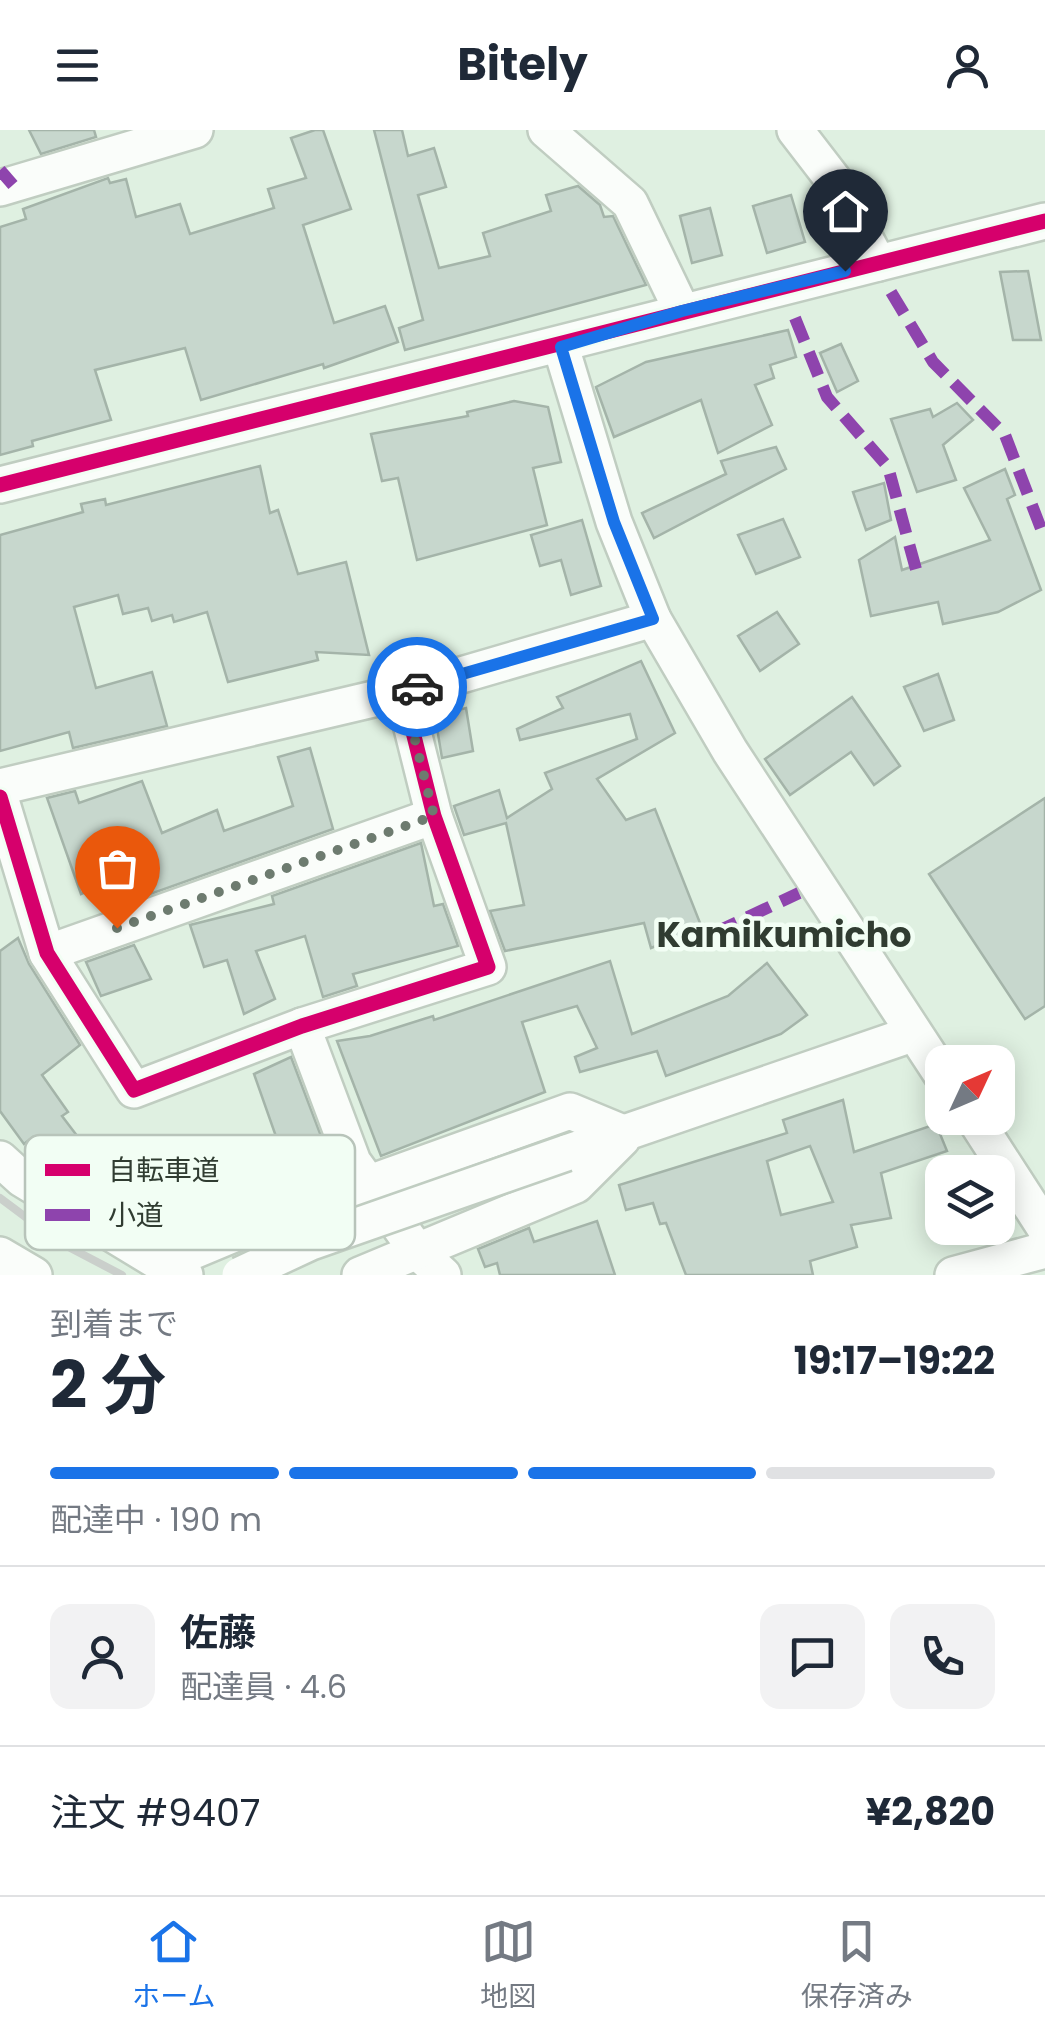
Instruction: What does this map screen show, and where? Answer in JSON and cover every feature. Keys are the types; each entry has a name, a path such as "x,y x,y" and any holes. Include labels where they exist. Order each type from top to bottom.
{"street":[{"path":"0,188 195,130"},
{"path":"546,130 630,203 682,311"},
{"path":"795,130 834,182 878,263"},
{"path":"0,485 561,347 682,311 1045,221"},
{"path":"561,347 614,522 653,619 730,752 925,1052"},
{"path":"0,788 403,692 653,619"},
{"path":"0,796 47,953 134,1090 302,1026 488,967 434,816 403,692"},
{"path":"47,953 434,816"},
{"path":"302,1026 343,1135"},
{"path":"355,1227 912,1034"},
{"path":"355,1190 570,1111 626,1132"},
{"path":"360,1275 430,1264 576,1185 626,1132"},
{"path":"985,1135 1045,1228"},
{"path":"0,1159 25,1181"},
{"path":"355,1165 430,1264"},
{"path":"141,1250 174,1270 212,1250"},
{"path":"240,1275 294,1250"},
{"path":"953,1275 1045,1250"},
{"path":"0,1255 34,1275"}],"building":[{"path":"29,130 94,130 96,137 41,154"},
{"path":"323,130 351,209 303,225 334,323 385,306 398,342 324,368 323,364 201,400 185,348 95,370 111,420 32,441 33,446 0,455 0,227 26,219 23,209 108,178 110,183 126,179 136,217 180,204 190,234 274,208 268,189 306,178 291,138"},
{"path":"374,130 402,130 408,156 434,148 446,187 418,195 439,268 490,256 483,233 551,211 546,195 578,186 600,205 604,217 613,216 646,285 405,350 399,328 423,320"},
{"path":"791,195 805,242 767,253 753,206"},
{"path":"710,208 722,255 692,263 680,216"},
{"path":"1028,271 1041,340 1013,340 1000,272"},
{"path":"788,330 796,357 770,365 774,378 755,385 772,425 718,453 701,400 614,437 596,387 646,362"},
{"path":"841,344 858,381 837,392 820,353"},
{"path":"514,401 548,407 561,462 533,468 547,525 417,560 398,478 382,481 371,434 468,416 467,412"},
{"path":"957,403 973,420 943,445 956,480 917,492 891,419 930,409 933,417"},
{"path":"776,447 786,469 654,538 642,513 726,474 721,461"},
{"path":"260,466 270,513 278,510 298,574 346,562 369,655 316,652 318,660 228,682 207,612 174,622 172,615 152,621 148,608 123,614 118,595 74,607 96,688 152,672 167,726 73,748 69,732 0,751 0,535 83,512 81,504 105,499 106,505"},
{"path":"1005,469 1015,495 1007,499 1041,590 998,612 943,624 938,602 871,616 859,560 895,537 902,570 990,540 964,488"},
{"path":"884,483 891,520 866,530 853,492"},
{"path":"783,519 800,557 756,574 738,535"},
{"path":"582,520 601,586 571,595 561,560 540,566 531,535"},
{"path":"777,612 799,644 760,671 738,636"},
{"path":"641,661 675,733 597,779 626,820 655,809 702,928 651,948 644,923 505,951 490,911 524,905 506,823 464,835 454,806 499,790 507,818 552,789 545,773 637,739 630,714 520,740 517,729 563,708 557,697"},
{"path":"938,674 954,720 924,731 904,687"},
{"path":"852,697 900,766 874,785 851,752 790,795 765,759"},
{"path":"466,708 473,751 442,758 435,716"},
{"path":"310,748 333,829 142,897 130,873 81,894 47,798 75,791 79,803 142,781 162,833 217,810 224,831 293,806 278,757"},
{"path":"1045,798 1045,1006 1025,1019 929,874"},
{"path":"421,843 434,906 443,904 458,946 353,974 357,986 323,997 305,936 256,951 275,999 244,1014 227,960 204,967 190,925 274,904 272,896"},
{"path":"18,938 29,964 80,1045 42,1075 68,1112 62,1116 76,1135 25,1135 24,1144 0,1111 0,951"},
{"path":"134,945 151,979 101,996 86,962"},
{"path":"610,961 632,1034 728,996 767,963 807,1015 781,1034 666,1076 657,1051 580,1072 575,1057 597,1048 577,1006 522,1022 545,1092 381,1156 337,1041 370,1036 433,1016 434,1020"},
{"path":"291,1057 321,1135 275,1135 254,1074"},
{"path":"843,1100 854,1152 925,1128 925,1135 940,1135 947,1151 925,1155 925,1158 881,1173 891,1218 851,1225 857,1247 810,1261 813,1275 686,1275 666,1223 660,1224 653,1203 626,1210 619,1185 787,1133 783,1120","holes":["810,1146 833,1202 781,1215 767,1161"]},
{"path":"597,1221 615,1275 500,1275 497,1263 485,1267 478,1249 529,1228 534,1242"}],"railway":[{"path":"0,1198 25,1217"},
{"path":"74,1250 122,1275"}],"marked path":[{"path":"0,170 13,185"},
{"path":"891,292 933,362 1005,435 1045,539"},
{"path":"795,318 827,397 888,467 917,573"},
{"path":"714,933 799,893"}],"cycle path":[{"path":"0,485 1045,221"},
{"path":"0,797 47,953 134,1090 302,1026 488,967 434,816 403,692"}],"way so far":[{"path":"117,928 434,816 403,692 417,687"}],"district":[{"name":"Kamikumicho","path":"784,934"}],"route":[{"path":"417,687 653,619 614,522 561,347 682,311 845,271"}]}
